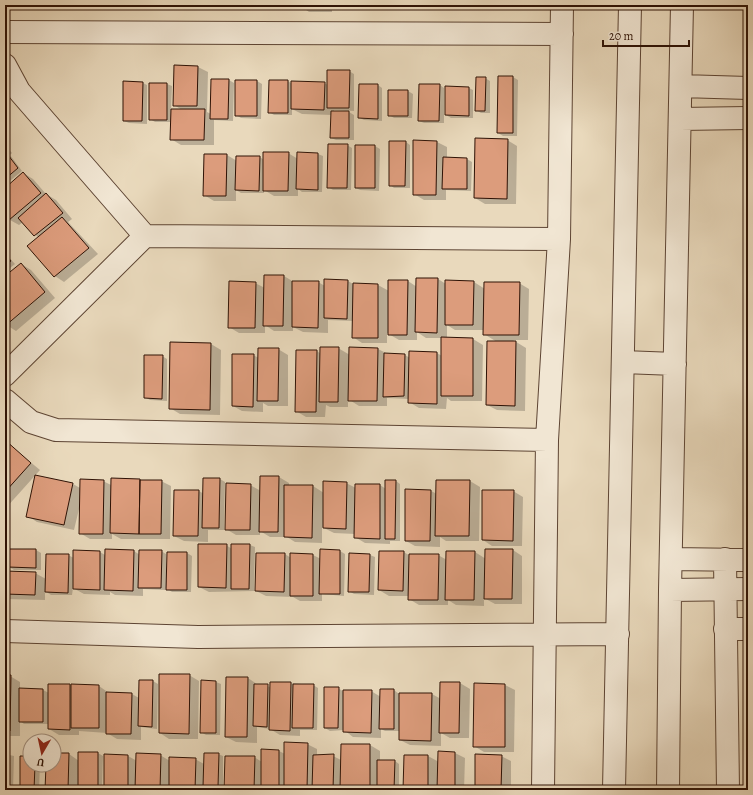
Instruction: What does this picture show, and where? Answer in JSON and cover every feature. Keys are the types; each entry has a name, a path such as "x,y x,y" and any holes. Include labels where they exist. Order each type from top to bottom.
{"street":[{"path":"543,790 547,440 559,239 562,5"},
{"path":"614,790 630,5"},
{"path":"668,790 674,364 682,5"},
{"path":"5,32 562,34"},
{"path":"5,65 19,91 145,236"},
{"path":"680,86 748,88"},
{"path":"680,118 748,118"},
{"path":"5,375 145,236 559,239"},
{"path":"623,362 674,364"},
{"path":"5,400 31,422 56,430 547,440"},
{"path":"671,559 748,560"},
{"path":"725,559 728,790"},
{"path":"670,590 748,589"},
{"path":"725,629 748,629"},
{"path":"5,631 198,637 618,634"}],"building":[{"path":"298,5 322,5 322,7 298,7"},
{"path":"174,65 198,66 197,106 173,106"},
{"path":"327,70 350,70 349,108 327,108"},
{"path":"498,76 513,76 513,133 497,133"},
{"path":"476,77 486,77 485,111 475,111"},
{"path":"211,79 229,79 228,119 210,119"},
{"path":"235,80 257,80 257,116 235,116"},
{"path":"269,80 288,80 288,113 268,113"},
{"path":"123,81 143,82 142,121 123,121"},
{"path":"291,81 325,82 324,110 291,109"},
{"path":"149,83 167,83 167,120 149,120"},
{"path":"359,84 378,84 378,119 358,118"},
{"path":"419,84 440,84 439,121 418,121"},
{"path":"445,86 469,87 469,116 445,115"},
{"path":"388,90 408,90 408,116 388,116"},
{"path":"171,109 205,109 204,140 170,140"},
{"path":"331,111 349,111 349,138 330,138"},
{"path":"475,138 508,139 507,199 474,198"},
{"path":"413,140 437,141 436,195 413,195"},
{"path":"389,141 406,141 405,186 389,186"},
{"path":"328,144 348,144 347,188 327,188"},
{"path":"355,145 375,145 375,188 355,188"},
{"path":"5,151 18,168 5,179"},
{"path":"263,152 289,152 288,191 263,191"},
{"path":"297,152 318,153 318,190 296,189"},
{"path":"204,154 227,154 226,196 203,196"},
{"path":"236,156 260,156 259,191 235,190"},
{"path":"443,157 467,158 467,189 442,189"},
{"path":"23,172 41,193 9,220 5,216 5,188"},
{"path":"46,193 63,213 34,236 18,218"},
{"path":"62,217 89,248 54,277 27,246"},
{"path":"5,254 11,261 5,265"},
{"path":"21,263 45,292 5,326 5,276"},
{"path":"264,275 284,275 283,326 263,326"},
{"path":"416,278 438,278 437,333 415,332"},
{"path":"324,279 348,280 347,319 324,318"},
{"path":"388,280 408,280 407,335 388,335"},
{"path":"445,280 474,281 473,325 445,325"},
{"path":"229,281 256,282 255,328 228,328"},
{"path":"292,281 319,281 318,328 292,327"},
{"path":"484,282 520,282 519,335 483,335"},
{"path":"353,283 378,284 378,338 352,338"},
{"path":"441,337 473,338 473,396 441,396"},
{"path":"487,341 516,341 515,406 486,405"},
{"path":"170,342 211,343 210,410 169,409"},
{"path":"320,347 339,347 338,402 319,402"},
{"path":"349,347 378,348 377,401 348,401"},
{"path":"258,348 279,348 278,401 257,401"},
{"path":"296,350 317,350 316,412 295,412"},
{"path":"409,351 437,352 437,404 408,403"},
{"path":"384,353 405,354 404,396 383,397"},
{"path":"232,354 254,354 253,407 232,406"},
{"path":"144,355 163,355 162,399 144,398"},
{"path":"5,440 31,463 5,492"},
{"path":"35,475 73,483 64,525 26,517"},
{"path":"260,476 279,476 278,532 259,532"},
{"path":"111,478 140,479 139,534 110,533"},
{"path":"203,478 220,478 219,528 202,528"},
{"path":"80,479 104,480 103,534 79,534"},
{"path":"140,480 162,480 161,534 139,534"},
{"path":"385,480 396,480 395,539 385,539"},
{"path":"436,480 470,480 469,536 435,536"},
{"path":"323,481 347,482 346,529 323,528"},
{"path":"226,483 251,484 250,530 225,530"},
{"path":"355,484 380,484 380,539 354,538"},
{"path":"284,485 313,485 312,538 284,537"},
{"path":"405,489 431,490 430,541 405,541"},
{"path":"174,490 199,490 198,536 173,536"},
{"path":"482,490 514,490 513,541 482,540"},
{"path":"198,544 227,544 226,588 198,587"},
{"path":"231,544 250,544 249,589 231,589"},
{"path":"9,549 36,549 36,568 8,567"},
{"path":"105,549 134,550 133,591 104,590"},
{"path":"320,549 340,550 340,594 319,594"},
{"path":"485,549 513,549 512,599 484,599"},
{"path":"73,550 100,551 100,590 73,589"},
{"path":"139,550 162,550 161,588 138,588"},
{"path":"379,551 404,551 403,591 378,590"},
{"path":"446,551 475,551 474,600 445,600"},
{"path":"167,552 187,552 187,590 166,590"},
{"path":"256,553 285,553 284,592 255,591"},
{"path":"290,553 313,554 313,596 290,596"},
{"path":"349,553 370,554 369,592 348,592"},
{"path":"46,554 69,554 68,593 45,592"},
{"path":"409,554 439,554 438,600 408,600"},
{"path":"5,571 36,572 35,595 5,594"},
{"path":"159,674 190,674 189,734 159,733"},
{"path":"5,675 11,675 10,731 5,731"},
{"path":"226,677 248,677 247,737 225,737"},
{"path":"139,680 153,680 152,727 138,726"},
{"path":"201,680 216,681 216,733 200,733"},
{"path":"270,682 291,682 290,731 269,730"},
{"path":"440,682 460,682 459,733 439,733"},
{"path":"474,683 505,684 505,747 473,747"},
{"path":"48,684 70,684 70,730 48,729"},
{"path":"71,684 99,685 99,728 71,728"},
{"path":"254,684 268,684 267,727 253,726"},
{"path":"293,684 314,684 313,728 292,728"},
{"path":"324,687 339,687 338,728 324,728"},
{"path":"19,688 43,689 43,722 19,722"},
{"path":"380,689 394,689 394,729 379,729"},
{"path":"343,690 372,690 371,733 343,732"},
{"path":"106,692 132,693 131,734 106,734"},
{"path":"399,693 432,693 431,741 399,740"},
{"path":"284,742 308,743 307,790 284,790"},
{"path":"341,744 370,744 370,790 340,790"},
{"path":"261,749 279,750 279,790 261,790"},
{"path":"438,751 455,752 455,790 437,790"},
{"path":"78,752 98,752 98,790 78,790"},
{"path":"5,753 9,753 9,790 5,790"},
{"path":"62,753 69,753 68,790 45,790 46,773 62,773"},
{"path":"136,753 161,754 160,790 135,790"},
{"path":"204,753 219,753 218,787 203,787"},
{"path":"104,754 128,755 128,790 104,790"},
{"path":"334,754 333,790 312,790 313,755"},
{"path":"475,754 502,755 501,790 475,790"},
{"path":"404,755 428,755 428,790 403,790"},
{"path":"20,756 22,756 22,773 35,773 34,790 20,790"},
{"path":"225,756 255,756 254,790 224,790"},
{"path":"169,757 196,758 195,790 169,790"},
{"path":"377,760 395,760 394,790 377,790"}]}
